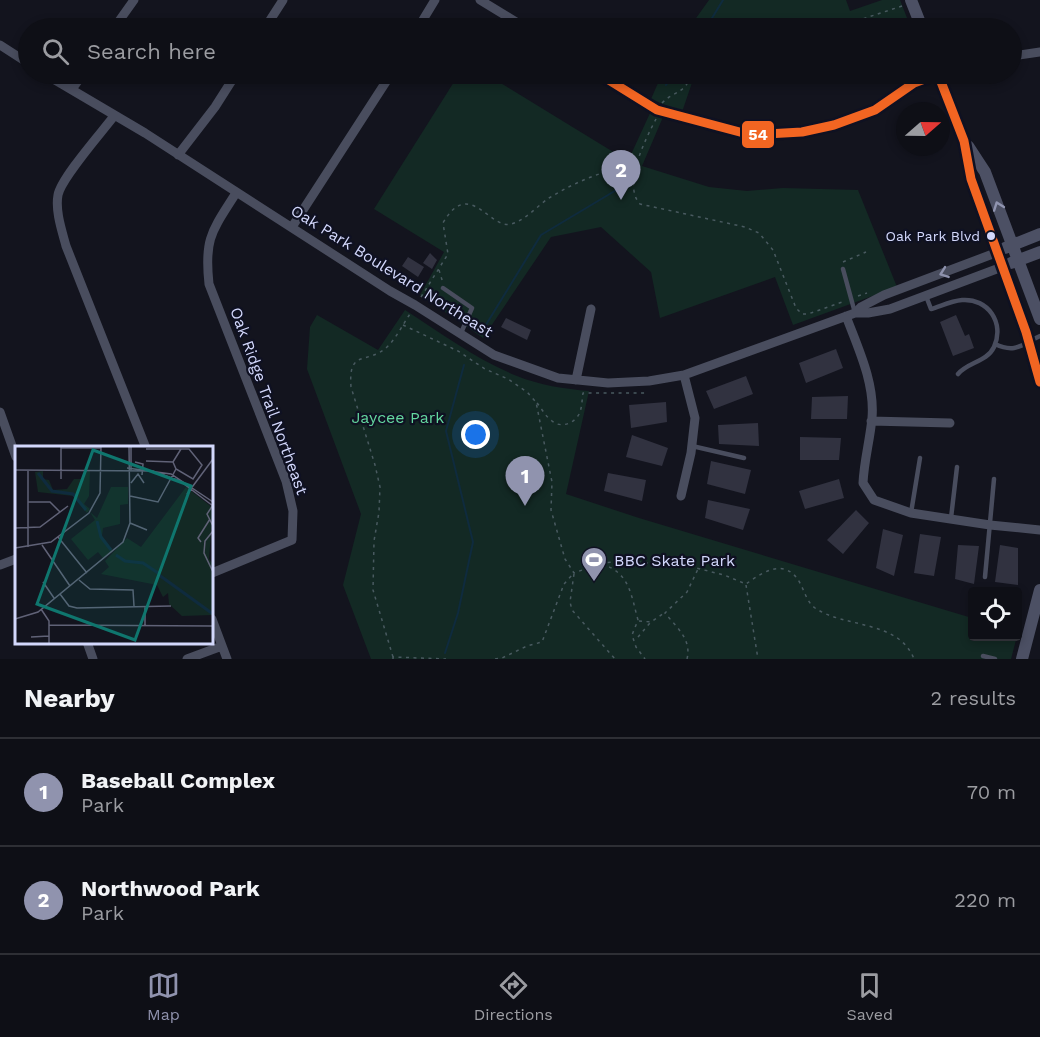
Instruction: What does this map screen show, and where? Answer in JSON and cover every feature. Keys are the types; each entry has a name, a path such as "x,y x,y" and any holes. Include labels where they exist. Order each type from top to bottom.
{"street":[{"path":"121,18 134,0"},
{"path":"271,18 283,0"},
{"path":"424,18 435,0"},
{"path":"480,0 510,18"},
{"path":"906,3 915,18"},
{"path":"0,45 18,57"},
{"path":"1022,54 1040,52"},
{"name":"Oak Park Boulevard Northeast","path":"63,84 145,133 390,291 494,355 558,378 576,381 608,383 649,381 684,375 850,314 884,295 1040,234"},
{"path":"72,89 76,84"},
{"path":"178,155 230,84"},
{"path":"292,227 385,84"},
{"path":"616,84 660,110 751,135 802,132 834,125 875,110 914,84"},
{"path":"942,84 964,141 971,179 1002,267 1035,340 1040,382"},
{"path":"114,116 67,178 58,195 59,214 66,246 146,446"},
{"path":"964,141 985,172 1040,319"},
{"name":"Oak Ridge Trail Northeast","path":"213,573 292,540 293,511 286,481 209,284 207,260 213,229 236,193"},
{"name":"Oak Park Boulevard Northeast","path":"850,314 868,314 890,309 1040,252"},
{"path":"576,381 591,309"},
{"path":"850,314 870,389 871,421 863,483 874,500 911,513 1040,530"},
{"path":"681,496 692,446 695,418 684,375"},
{"path":"0,412 15,453"},
{"path":"871,421 950,423"},
{"path":"0,565 15,559"},
{"path":"1022,659 1040,590"},
{"path":"213,622 227,659"},
{"path":"88,644 93,659"},
{"path":"187,659 222,646"}],"lane":[{"path":"843,269 852,299 850,314"},
{"path":"443,288 472,308 461,333"},
{"path":"926,296 931,309 955,301 974,301 992,312 997,321 998,335 988,355 979,362 963,368 958,374"},
{"path":"995,344 1012,349 1035,340"},
{"path":"692,446 744,458"},
{"path":"911,513 920,458"},
{"path":"951,519 957,467"},
{"path":"985,577 994,479"},
{"path":"983,656 995,659"}],"path":[{"path":"863,18 906,3"},
{"path":"687,84 679,94 663,102 635,165 635,196 640,204 745,227 759,233 773,249 796,308 802,314 871,292"},
{"path":"421,297 448,254 442,223 448,214 459,206 478,207 501,224 509,225 575,184 615,168 635,165"},
{"path":"843,269 842,262 866,252"},
{"path":"439,269 444,284 443,288"},
{"path":"411,312 388,346 380,352 358,360 353,365 350,375 351,387 380,487 380,512 374,541 373,590 393,658 446,659"},
{"path":"403,324 458,351 485,369 508,379 526,392 553,422 561,425 571,423 577,418 581,410 583,393 646,393"},
{"path":"536,402 550,473 550,510 565,559 574,573 570,602 572,610 615,659"},
{"path":"495,659 542,642 564,584 574,573 602,563 626,561 699,568 746,584 774,569 787,570 804,587 815,608 887,633 907,647 915,659"},
{"path":"602,563 617,570 624,577 638,620 632,635 636,647 645,659"},
{"path":"638,637 651,622 665,613 687,592 699,568"},
{"path":"746,584 758,659"},
{"path":"665,613 686,639 687,659"},
{"path":"638,620 651,622"}],"green space":[{"path":"709,0 846,0 850,11 882,0 900,0 907,18 696,18"},
{"path":"453,84 502,84 628,161 651,111 663,117 642,166 709,187 747,191 783,188 858,190 897,287 793,325 775,277 660,318 651,272 601,227 551,237 483,338 420,295 444,252 374,209"},
{"path":"658,84 692,84 682,112 651,99"},
{"name":"Jaycee Park","path":"405,310 502,370 543,384 589,391 566,494 968,617 968,641 1016,641 1011,659 371,659 343,585 361,514 307,369 310,327 317,315 378,350"}],"building":[{"path":"430,253 437,260 432,269 423,263"},
{"path":"408,257 424,267 418,277 402,266"},
{"path":"956,315 965,336 969,334 974,348 953,356 940,322"},
{"path":"506,318 531,330 527,340 501,327"},
{"path":"836,349 843,368 806,383 799,363"},
{"path":"746,376 753,394 714,409 706,391"},
{"path":"848,396 847,419 811,419 812,397"},
{"path":"666,402 667,422 631,428 629,405"},
{"path":"758,423 759,446 719,444 718,425"},
{"path":"632,435 668,448 662,466 626,457"},
{"path":"800,437 841,438 839,460 800,460"},
{"path":"711,461 751,470 745,494 707,484"},
{"path":"608,473 646,480 642,501 604,491"},
{"path":"839,479 844,498 805,509 799,491"},
{"path":"708,500 750,509 743,530 705,518"},
{"path":"856,510 869,523 843,554 827,540"},
{"path":"883,529 903,535 894,576 876,568"},
{"path":"920,534 941,537 934,576 914,573"},
{"path":"958,545 979,546 974,584 955,579"},
{"path":"1000,545 1018,548 1018,585 995,582"}],"waterway":[{"path":"712,18 723,0"},
{"path":"484,328 541,235 618,189 627,179"},
{"path":"445,653 458,613 473,542 446,431 464,365"}],"transit line":[{"name":"54","path":"615,84 657,110 751,135 802,132 834,125 875,110 913,84"},
{"name":"54","path":"942,84 964,141 971,179 1026,332 1040,382"}],"place":[{"name":"Northwood Park","path":"621,200"},
{"name":"Oak Park Blvd","path":"991,236"},
{"name":"Baseball Complex","path":"525,506"},
{"name":"BBC Skate Park","path":"594,583"}]}
